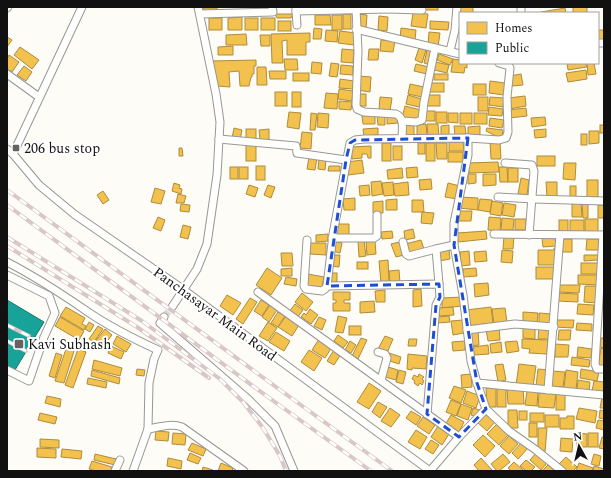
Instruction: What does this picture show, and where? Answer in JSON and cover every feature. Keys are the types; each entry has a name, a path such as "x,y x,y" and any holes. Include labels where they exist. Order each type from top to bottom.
{"street":[{"path":"13,154 82,7"},
{"path":"172,307 197,269 207,244 217,175 220,122 216,94 199,10 273,12 272,7"},
{"path":"450,51 456,30 457,7"},
{"path":"297,25 296,9 388,8 422,10"},
{"path":"356,9 358,51 357,109 364,112 396,114 401,117 402,138"},
{"path":"356,29 459,54"},
{"path":"402,121 416,122 422,120 424,102 436,48"},
{"path":"307,240 304,286 306,289 322,291 326,289 327,286 332,238 346,160 350,143 355,140 468,138 499,140 506,138 508,132 507,97 510,68 509,66 502,64"},
{"path":"7,74 39,97"},
{"path":"468,138 468,155 455,218 454,245 463,295 471,361 477,383 486,409 509,431 562,471"},
{"path":"219,139 296,146 297,153 346,160"},
{"name":"Panchasayar Main Road","path":"7,149 39,185 52,196 99,231 184,290 430,471"},
{"path":"505,163 532,165 534,171 533,199 529,235"},
{"path":"498,197 604,200"},
{"path":"332,238 374,238 377,236 378,232 377,215"},
{"path":"494,234 604,235 595,364 597,369 604,369"},
{"path":"548,390 560,235"},
{"path":"403,242 406,254 410,256 454,245"},
{"path":"427,414 436,305 440,297 436,249"},
{"path":"7,262 51,287 88,313 126,335 158,350 154,359 149,383 148,429 133,471"},
{"path":"7,275 49,296 55,313 44,336 30,381 7,370"},
{"path":"327,286 439,284"},
{"path":"258,292 459,437"},
{"path":"164,317 160,323 249,400 275,426 294,471"},
{"path":"467,330 515,324 554,327"},
{"path":"378,352 385,354 387,358 381,380"},
{"path":"477,383 604,395"},
{"path":"430,471 459,437 486,409"},
{"path":"148,429 168,425 182,427 244,471"},
{"path":"115,471 120,460"}],"highlighted area":[{"path":"468,138 454,245 477,383 486,409 459,437 427,414 436,305 440,297 439,284 327,286 346,160 350,143 355,140"}],"building: Homes":[{"path":"203,7 217,7 217,9 203,9"},
{"path":"424,7 438,7 438,10 424,10"},
{"path":"459,7 473,7 473,12 459,12"},
{"path":"573,7 587,7 587,12 573,12"},
{"path":"565,8 566,12 541,12"},
{"path":"413,13 428,14 426,28 411,26"},
{"path":"275,14 293,14 291,18 277,18"},
{"path":"343,14 351,14 351,29 343,29"},
{"path":"358,14 367,15 366,29 357,28"},
{"path":"315,15 330,15 331,25 315,25"},
{"path":"332,15 342,15 342,30 332,30"},
{"path":"379,16 388,17 387,31 378,30"},
{"path":"242,17 242,30 228,30 228,18"},
{"path":"209,18 222,18 222,30 209,30"},
{"path":"245,18 258,18 258,30 245,30"},
{"path":"261,18 275,18 275,30 261,30"},
{"path":"278,21 291,21 291,31 278,31"},
{"path":"430,21 449,22 448,30 430,29"},
{"path":"314,28 322,29 321,39 313,39"},
{"path":"401,28 416,30 415,40 400,39"},
{"path":"326,30 338,31 337,42 325,41"},
{"path":"599,30 604,30 604,41 599,41"},
{"path":"340,31 356,33 354,45 338,43"},
{"path":"429,32 440,33 438,47 428,46"},
{"path":"310,33 310,42 306,42 306,55 287,55 287,40 282,41 283,63 272,63 271,34"},
{"path":"246,34 247,45 226,45 226,35"},
{"path":"260,35 270,35 270,46 261,46"},
{"path":"7,37 12,40 7,47"},
{"path":"381,40 395,41 393,52 380,51"},
{"path":"233,46 233,55 218,55 218,47"},
{"path":"20,47 39,60 32,69 14,55"},
{"path":"419,48 426,50 422,63 415,60"},
{"path":"342,49 354,50 353,63 341,62"},
{"path":"369,49 379,49 378,60 368,60"},
{"path":"427,50 433,52 430,65 424,63"},
{"path":"439,54 453,59 450,65 437,60"},
{"path":"9,55 19,62 12,72 7,69 7,59"},
{"path":"284,59 297,59 298,70 285,70"},
{"path":"453,59 459,60 459,64 467,64 467,68 465,67 464,73 451,72"},
{"path":"256,60 254,74 252,74 249,86 240,86 239,71 229,72 230,87 218,86 211,61"},
{"path":"312,62 322,63 321,74 311,73"},
{"path":"436,62 449,65 447,73 434,70"},
{"path":"331,63 339,64 337,77 329,76"},
{"path":"416,64 429,67 427,74 414,71"},
{"path":"567,64 586,64 587,67 568,70"},
{"path":"587,64 594,64 596,74 588,75"},
{"path":"341,65 353,66 353,75 340,74"},
{"path":"24,66 32,72 26,81 17,75"},
{"path":"257,67 266,67 267,85 257,85"},
{"path":"586,70 587,79 568,82 566,73"},
{"path":"269,71 286,71 286,79 270,79"},
{"path":"293,73 309,73 309,81 293,81"},
{"path":"434,74 448,74 448,80 434,80"},
{"path":"521,74 523,85 512,86 510,76"},
{"path":"359,76 371,77 370,92 357,90"},
{"path":"340,79 354,81 353,89 339,88"},
{"path":"490,81 505,83 504,95 489,93"},
{"path":"430,83 444,83 444,92 430,92"},
{"path":"410,84 424,87 422,97 408,94"},
{"path":"473,84 486,84 486,95 473,95"},
{"path":"339,89 353,91 352,101 338,99"},
{"path":"275,92 287,92 287,106 275,106"},
{"path":"292,92 301,92 301,107 292,107"},
{"path":"326,93 338,94 337,109 324,108"},
{"path":"358,94 366,94 366,106 358,106"},
{"path":"408,95 422,99 419,107 406,104"},
{"path":"426,95 440,95 440,106 426,106"},
{"path":"525,96 526,106 509,109 508,98"},
{"path":"380,97 392,98 390,111 379,110"},
{"path":"478,97 488,97 488,111 478,111"},
{"path":"490,97 504,98 503,107 489,105"},
{"path":"339,101 352,102 351,110 339,109"},
{"path":"405,106 421,110 418,121 402,118"},
{"path":"489,107 503,109 502,116 488,115"},
{"path":"526,108 527,116 509,118 508,110"},
{"path":"423,111 435,111 435,121 423,121"},
{"path":"289,112 301,113 299,129 287,127"},
{"path":"436,112 447,112 447,123 436,123"},
{"path":"311,113 317,114 315,130 310,130"},
{"path":"318,113 329,114 328,128 317,127"},
{"path":"448,113 458,113 458,123 448,122"},
{"path":"460,113 472,113 472,124 460,124"},
{"path":"474,113 487,113 487,124 474,124"},
{"path":"375,115 375,124 363,124 362,116"},
{"path":"377,116 385,116 385,125 378,125"},
{"path":"397,116 398,123 387,124 387,117"},
{"path":"545,117 546,125 532,127 531,118"},
{"path":"490,118 504,120 502,128 489,126"},
{"path":"404,124 414,124 414,137 404,137"},
{"path":"426,124 427,135 417,135 417,125"},
{"path":"427,124 438,124 439,137 428,137"},
{"path":"449,125 449,136 441,136 441,126"},
{"path":"600,125 604,125 604,133 600,133"},
{"path":"454,126 465,126 466,134 455,135"},
{"path":"480,126 480,135 468,135 468,127"},
{"path":"234,128 242,130 240,140 232,138"},
{"path":"378,128 378,135 364,136 363,129"},
{"path":"487,128 503,130 502,139 486,131"},
{"path":"246,129 256,129 256,139 246,139"},
{"path":"269,129 269,140 260,140 259,130"},
{"path":"546,129 546,137 535,138 534,130"},
{"path":"589,131 599,131 599,143 589,144"},
{"path":"302,132 312,133 311,149 300,148"},
{"path":"581,134 587,134 587,145 581,145"},
{"path":"449,142 463,142 464,151 449,151"},
{"path":"490,142 500,142 501,159 491,159"},
{"path":"382,143 391,143 391,161 382,161"},
{"path":"418,143 425,143 425,154 418,154"},
{"path":"426,143 435,143 435,161 426,161"},
{"path":"436,143 447,143 447,159 437,159"},
{"path":"246,144 256,144 256,161 246,161"},
{"path":"371,146 371,158 368,158 367,154 362,154 362,158 352,159 351,147"},
{"path":"393,146 402,146 402,160 393,160"},
{"path":"179,148 182,148 183,156 179,156"},
{"path":"448,152 463,152 463,162 448,162"},
{"path":"537,156 555,156 555,166 537,166"},
{"path":"309,157 317,158 315,170 307,169"},
{"path":"319,158 326,159 325,170 318,169"},
{"path":"362,160 364,173 348,175 347,162"},
{"path":"498,162 499,172 469,173 468,163"},
{"path":"564,163 576,163 575,180 563,179"},
{"path":"256,166 265,166 265,180 256,180"},
{"path":"329,166 340,166 340,171 328,171"},
{"path":"230,167 238,167 238,179 230,179"},
{"path":"239,167 248,167 248,179 239,179"},
{"path":"417,167 418,177 407,178 406,168"},
{"path":"499,167 507,167 508,182 500,182"},
{"path":"402,168 403,178 388,179 387,170"},
{"path":"508,168 518,168 518,182 508,182"},
{"path":"468,174 476,174 476,183 468,184"},
{"path":"483,174 496,174 496,185 483,186"},
{"path":"521,178 529,180 527,195 518,194"},
{"path":"431,179 432,189 420,190 419,180"},
{"path":"587,180 598,180 598,197 587,197"},
{"path":"381,181 383,194 372,196 371,182"},
{"path":"393,182 394,195 384,196 382,183"},
{"path":"408,182 409,195 395,196 393,184"},
{"path":"546,182 557,182 557,197 547,197"},
{"path":"174,183 180,185 179,188 182,189 181,194 172,191"},
{"path":"448,183 460,186 457,199 445,197"},
{"path":"249,185 258,188 255,197 246,194"},
{"path":"268,185 275,187 271,198 264,195"},
{"path":"369,185 370,195 360,196 359,186"},
{"path":"570,186 576,186 576,197 570,197"},
{"path":"155,188 165,191 161,204 151,202"},
{"path":"103,191 109,200 103,204 97,195"},
{"path":"178,194 186,196 184,203 176,203"},
{"path":"460,197 478,198 478,210 459,208"},
{"path":"355,198 355,210 344,210 343,199"},
{"path":"397,199 397,210 386,210 386,200"},
{"path":"480,199 492,200 490,212 478,210"},
{"path":"412,200 423,200 424,212 412,212"},
{"path":"383,201 383,213 373,213 373,202"},
{"path":"492,201 503,203 501,216 490,214"},
{"path":"504,203 516,205 514,217 502,215"},
{"path":"572,203 581,203 582,217 572,217"},
{"path":"582,203 588,203 588,218 583,218"},
{"path":"181,204 190,205 189,212 180,211"},
{"path":"598,205 604,205 604,218 598,218"},
{"path":"457,211 472,211 471,221 457,221"},
{"path":"422,212 434,213 432,224 421,223"},
{"path":"158,217 165,220 161,231 153,228"},
{"path":"489,217 501,218 500,231 488,230"},
{"path":"502,218 514,219 513,230 501,230"},
{"path":"515,219 526,219 526,230 515,230"},
{"path":"585,219 598,219 598,232 585,232"},
{"path":"559,220 568,220 568,232 559,232"},
{"path":"570,220 584,220 584,232 570,232"},
{"path":"337,224 349,224 349,237 336,236"},
{"path":"183,225 191,227 188,239 180,237"},
{"path":"413,229 415,238 405,240 404,231"},
{"path":"392,231 393,238 382,239 381,232"},
{"path":"486,231 487,239 458,242 457,233"},
{"path":"328,234 328,241 316,242 316,235"},
{"path":"504,236 514,236 513,249 503,249"},
{"path":"555,237 556,246 543,247 542,238"},
{"path":"562,239 572,239 572,252 561,252"},
{"path":"587,239 599,239 599,250 586,250"},
{"path":"421,240 424,249 407,254 405,244"},
{"path":"333,241 342,243 340,253 332,251"},
{"path":"358,241 364,241 366,256 359,257"},
{"path":"375,241 376,254 367,255 366,242"},
{"path":"400,242 404,255 396,257 391,244"},
{"path":"310,243 326,243 326,255 310,254"},
{"path":"554,248 557,248 556,265 538,265 538,250 554,250"},
{"path":"449,250 450,259 439,261 437,252"},
{"path":"502,250 513,251 512,263 501,262"},
{"path":"469,251 470,265 461,266 460,252"},
{"path":"486,251 487,261 475,262 474,252"},
{"path":"281,253 292,253 293,266 282,266"},
{"path":"331,255 340,255 339,267 330,266"},
{"path":"584,255 598,255 598,260 584,261"},
{"path":"388,260 389,282 381,283 379,261"},
{"path":"357,262 368,262 368,269 357,269"},
{"path":"581,263 600,263 600,274 581,274"},
{"path":"536,267 554,267 554,279 536,279"},
{"path":"267,268 282,278 271,295 256,285"},
{"path":"292,268 292,276 281,276 281,269"},
{"path":"476,268 477,276 463,277 463,269"},
{"path":"399,270 400,283 390,283 389,271"},
{"path":"329,273 337,273 337,284 329,284"},
{"path":"308,274 324,277 322,288 306,285"},
{"path":"578,275 599,275 599,285 578,284"},
{"path":"286,277 297,279 296,286 284,284"},
{"path":"488,283 489,295 475,297 474,284"},
{"path":"559,285 580,285 579,293 559,292"},
{"path":"585,286 598,286 597,303 584,302"},
{"path":"421,289 422,306 413,307 413,290"},
{"path":"385,290 385,302 376,302 375,291"},
{"path":"333,292 350,292 350,300 344,300 344,303 350,303 350,311 333,311 333,303 336,303 336,300 333,300"},
{"path":"302,293 313,302 306,311 295,302"},
{"path":"557,293 578,294 578,302 557,301"},
{"path":"227,295 241,303 233,315 220,306"},
{"path":"462,297 463,306 442,308 442,298"},
{"path":"250,298 257,302 243,324 236,319"},
{"path":"261,300 269,305 262,316 254,311"},
{"path":"374,301 375,312 360,313 360,302"},
{"path":"295,304 303,310 297,318 289,312"},
{"path":"578,304 594,305 593,315 577,314"},
{"path":"270,305 277,310 269,322 262,317"},
{"path":"66,307 85,318 82,324 86,326 84,330 60,316"},
{"path":"453,307 454,315 439,316 438,308"},
{"path":"491,307 493,323 468,326 466,310"},
{"path":"505,308 507,322 494,324 492,309"},
{"path":"310,309 318,315 311,324 301,317 304,313 306,315"},
{"path":"278,312 285,316 278,327 271,323"},
{"path":"523,312 538,313 537,325 523,324"},
{"path":"539,313 552,314 552,326 539,325"},
{"path":"286,316 299,325 292,336 278,327"},
{"path":"338,316 347,318 343,333 335,332"},
{"path":"449,316 450,322 438,323 438,317"},
{"path":"60,317 84,331 79,340 55,326"},
{"path":"319,317 326,320 322,330 314,326"},
{"path":"463,320 464,333 453,335 451,321"},
{"path":"555,320 574,320 573,328 555,327"},
{"path":"89,322 94,325 90,332 85,329"},
{"path":"268,322 277,328 268,341 259,336"},
{"path":"577,323 592,324 592,331 576,330"},
{"path":"523,325 535,326 535,339 523,338"},
{"path":"98,326 103,329 94,342 89,339"},
{"path":"349,326 361,326 361,335 349,335"},
{"path":"539,327 550,327 550,339 538,339"},
{"path":"499,328 500,340 488,341 486,329"},
{"path":"105,329 112,335 102,348 94,343"},
{"path":"478,330 479,345 471,346 469,331"},
{"path":"559,330 571,330 570,340 558,340"},
{"path":"276,332 290,341 284,351 269,342"},
{"path":"338,335 348,342 343,348 334,341"},
{"path":"117,336 131,344 126,352 113,344"},
{"path":"385,336 393,339 387,353 378,349"},
{"path":"361,338 367,340 358,359 352,356"},
{"path":"601,338 604,338 604,348 600,347"},
{"path":"319,339 332,347 325,358 312,350"},
{"path":"409,339 417,339 416,346 408,346"},
{"path":"522,339 548,340 547,354 529,353 530,349 522,348"},
{"path":"350,341 356,345 351,353 345,350"},
{"path":"465,341 465,350 453,351 452,342"},
{"path":"517,341 519,351 507,353 505,342"},
{"path":"501,342 502,352 491,353 490,344"},
{"path":"555,344 569,345 568,357 555,357"},
{"path":"488,345 489,354 474,355 473,347"},
{"path":"67,346 75,348 64,383 55,381"},
{"path":"111,346 124,352 121,359 108,353"},
{"path":"578,347 592,349 591,358 577,357"},
{"path":"601,348 604,349 604,367 598,366"},
{"path":"78,349 86,352 73,388 65,385"},
{"path":"309,350 322,358 314,371 301,362"},
{"path":"334,350 341,354 334,365 327,361"},
{"path":"56,353 62,355 55,378 49,376"},
{"path":"389,353 401,357 399,364 387,360"},
{"path":"408,354 427,356 426,369 407,369"},
{"path":"572,357 590,360 589,367 571,365"},
{"path":"94,360 122,368 120,376 92,369"},
{"path":"503,364 506,380 498,382 495,365"},
{"path":"519,364 536,366 533,387 516,385"},
{"path":"388,367 398,370 396,380 385,377"},
{"path":"137,369 145,370 144,376 136,375"},
{"path":"538,369 549,370 547,387 536,386"},
{"path":"581,369 599,372 597,381 580,378"},
{"path":"92,370 120,378 119,384 91,376"},
{"path":"399,370 406,372 403,384 396,382"},
{"path":"566,370 578,372 576,390 564,388"},
{"path":"552,371 565,372 563,387 550,386"},
{"path":"419,374 424,377 422,379 424,381 422,385 420,383 418,386 412,379 414,375 418,377"},
{"path":"471,374 472,387 462,388 461,375"},
{"path":"88,378 107,382 106,388 87,384"},
{"path":"578,380 590,382 589,391 577,389"},
{"path":"594,381 604,382 604,393 592,391"},
{"path":"369,383 381,391 369,409 357,402"},
{"path":"454,386 466,390 461,403 449,398"},
{"path":"486,388 496,388 496,407 487,407"},
{"path":"497,388 506,388 506,407 497,407"},
{"path":"523,388 524,404 508,404 507,389"},
{"path":"467,391 480,396 476,408 463,403"},
{"path":"527,391 538,392 537,406 525,405"},
{"path":"539,393 556,394 554,408 538,407"},
{"path":"556,394 565,394 565,410 556,410"},
{"path":"47,396 61,399 60,407 45,403"},
{"path":"602,397 604,397 604,408 600,408"},
{"path":"451,400 461,404 456,416 446,412"},
{"path":"378,402 387,407 380,418 372,412"},
{"path":"461,404 472,408 468,420 457,416"},
{"path":"390,408 400,415 391,427 381,421"},
{"path":"473,408 480,410 477,417 471,415"},
{"path":"579,408 597,411 595,423 576,419"},
{"path":"508,410 517,410 518,428 508,428"},
{"path":"600,410 604,411 604,419 599,418"},
{"path":"411,411 421,417 416,425 406,418"},
{"path":"519,411 527,411 527,420 519,420"},
{"path":"40,413 57,417 55,424 38,420"},
{"path":"485,413 495,422 487,431 477,422"},
{"path":"530,413 544,413 544,422 530,422"},
{"path":"451,415 464,422 459,432 445,425"},
{"path":"545,415 559,415 559,427 545,427"},
{"path":"567,416 574,416 574,429 560,429 560,418 567,418"},
{"path":"423,417 435,425 429,434 417,426"},
{"path":"598,420 604,421 604,430 596,428"},
{"path":"529,423 537,423 537,437 529,437"},
{"path":"497,424 509,434 499,445 487,434"},
{"path":"438,426 449,434 442,445 431,437"},
{"path":"538,428 547,428 545,452 538,447"},
{"path":"416,430 427,437 420,449 408,442"},
{"path":"156,431 169,432 168,441 155,440"},
{"path":"173,433 186,434 185,445 172,444"},
{"path":"577,433 587,434 587,447 577,447"},
{"path":"588,433 598,433 598,447 588,447"},
{"path":"483,435 495,446 485,457 473,445"},
{"path":"509,436 518,444 509,454 500,446"},
{"path":"602,437 604,437 604,449 599,448"},
{"path":"561,438 573,439 572,452 560,451"},
{"path":"40,439 59,440 59,448 40,447"},
{"path":"431,440 439,445 433,454 425,449"},
{"path":"523,441 529,447 518,459 512,453"},
{"path":"192,443 206,449 203,456 188,450"},
{"path":"37,448 56,449 56,458 37,457"},
{"path":"62,449 82,451 81,459 61,457"},
{"path":"190,453 201,458 198,464 187,460"},
{"path":"536,453 547,463 541,470 530,460"},
{"path":"95,454 116,459 115,465 94,460"},
{"path":"503,454 510,462 497,471 491,464"},
{"path":"594,454 601,456 599,466 591,464"},
{"path":"566,457 577,467 573,471 566,471 559,464"},
{"path":"168,458 182,461 181,469 167,466"},
{"path":"481,458 493,471 479,471 474,465"},
{"path":"526,460 535,467 531,471 526,471 520,466"},
{"path":"92,461 112,467 111,471 96,471 89,469"},
{"path":"514,462 524,471 511,471 508,468"},
{"path":"221,463 233,468 232,471 218,471"},
{"path":"579,463 593,468 592,471 576,471"},
{"path":"548,465 555,471 542,471"},
{"path":"594,466 604,469 604,471 593,471"},
{"path":"203,467 213,470 202,471"}],"building: Public":[{"name":"Kavi Subhash","path":"7,300 44,322 15,370 7,365"}],"tunnel":[{"path":"164,317 172,307"}],"railway":[{"path":"7,190 392,471"},
{"path":"7,205 371,471"},
{"path":"7,237 142,321 220,379 243,402 263,428 280,456 286,471"},
{"path":"7,246 137,327 209,378"},
{"path":"7,325 29,336"},
{"path":"7,341 26,351"}],"place":[{"name":"206 bus stop","path":"16,148"},
{"name":"Kavi Subhash","path":"19,344"}]}
